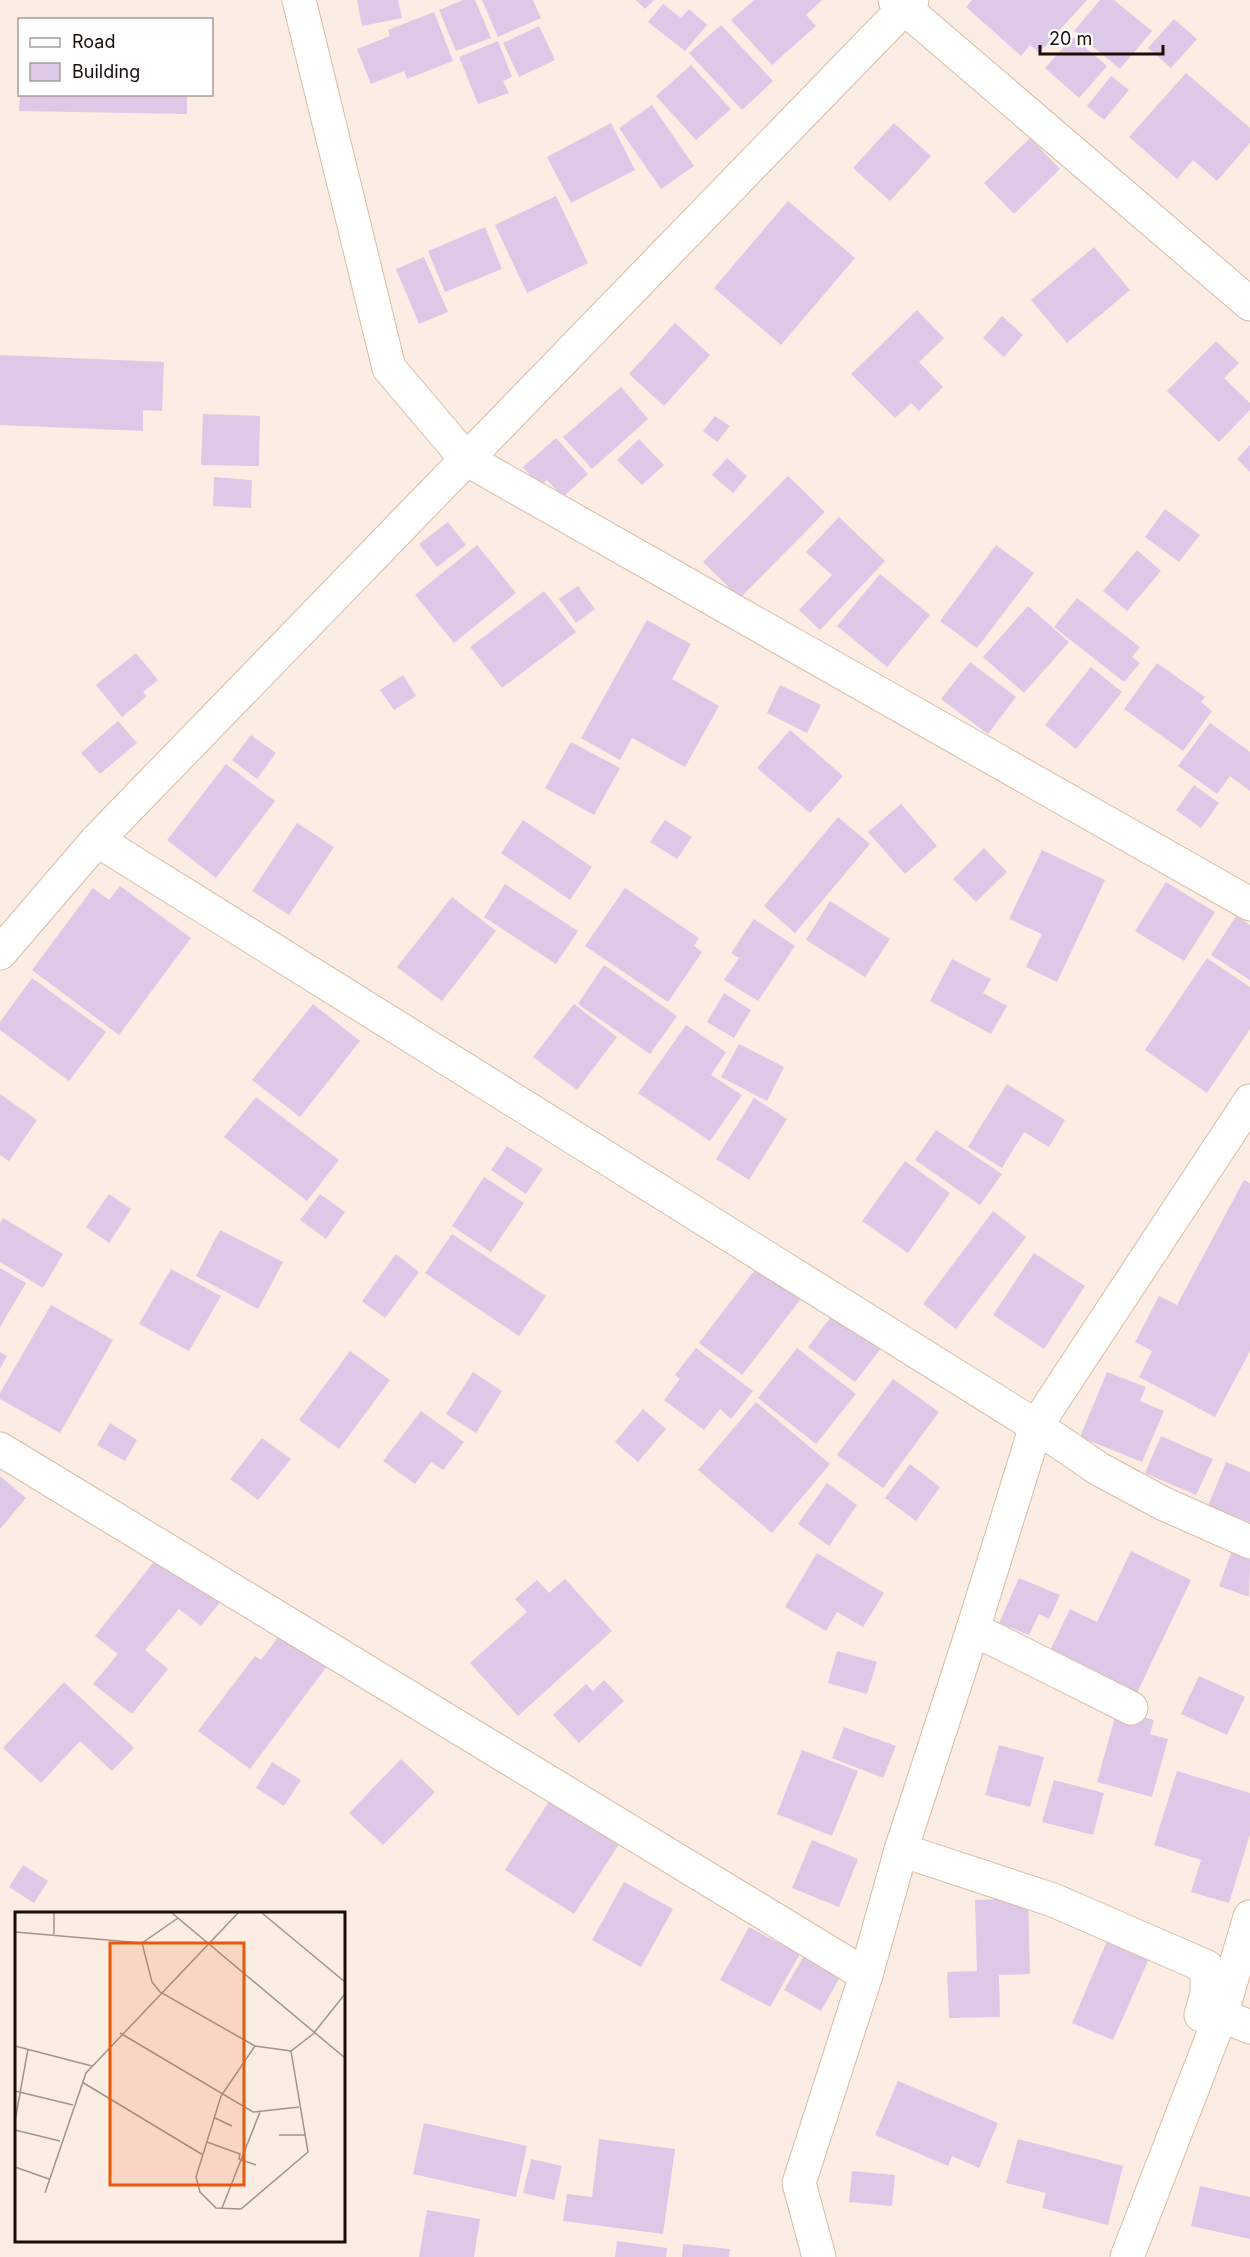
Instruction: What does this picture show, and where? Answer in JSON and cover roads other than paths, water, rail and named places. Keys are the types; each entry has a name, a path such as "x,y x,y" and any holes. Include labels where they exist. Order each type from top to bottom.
{"street":[{"path":"299,0 388,368 466,459 1250,904"},
{"path":"0,953 97,840 904,3 1250,304"},
{"path":"97,840 1036,1425 1118,1479 1164,1504 1250,1542"},
{"path":"819,2257 798,2183 866,1975 901,1850 974,1629 1036,1425 1250,1101"},
{"path":"0,1449 866,1975"},
{"path":"974,1629 1131,1707"},
{"path":"901,1850 1053,1900 1207,1967 1207,1994 1201,2015 1236,2021"},
{"path":"1127,2257 1236,2021 1250,1917"}]}
